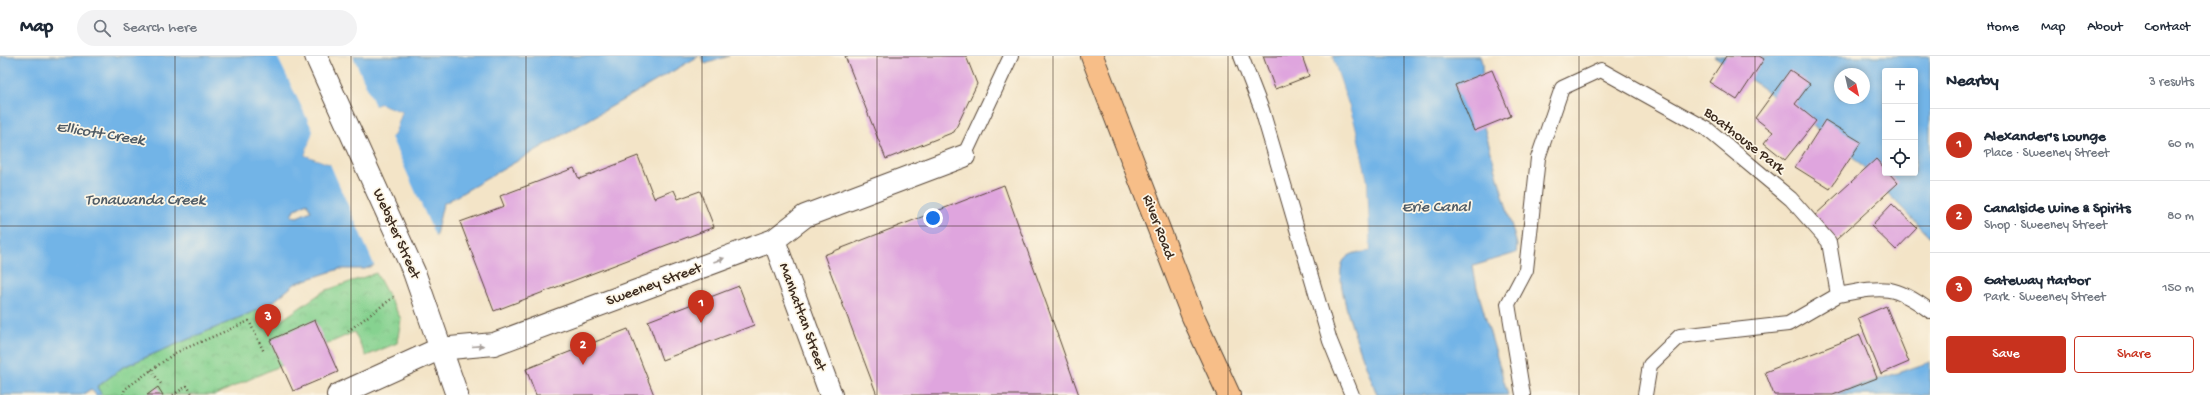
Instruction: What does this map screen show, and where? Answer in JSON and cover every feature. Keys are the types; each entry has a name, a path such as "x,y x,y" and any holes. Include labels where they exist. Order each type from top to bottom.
{"main road":[{"name":"River Road","path":"1092,56 1193,317 1229,395"}],"street":[{"name":"Webster Street","path":"316,56 414,272 439,349 457,395"},
{"name":"Sweeney Street","path":"338,395 439,349 494,344 774,240 805,216 964,156"},
{"name":"Manhattan Street","path":"774,240 831,395"}],"lane":[{"path":"964,156 1011,56"},
{"path":"1241,56 1262,110 1330,341 1352,395"},
{"name":"Boathouse Park","path":"1523,395 1508,304 1526,270 1538,158 1562,88 1601,70 1707,129 1791,199 1829,242 1838,295"},
{"path":"1645,395 1650,365 1680,336 1788,324 1838,295 1880,287 1910,296 1930,311"}],"path":[{"path":"348,331 396,296"},
{"path":"123,395 124,389 175,353 249,321 264,352"},
{"path":"151,370 161,384"},
{"path":"173,395 186,386 193,395"}],"green space":[{"path":"376,273 401,319 397,343 366,356 354,332 215,395 102,395 97,387 123,367 269,305 276,324 324,291"}],"water":[{"name":"Tonawanda Creek","path":"0,56 699,56 443,204 435,239 365,269 339,269 296,283 269,305 123,367 97,387 102,395 96,395 91,389 82,395 0,395","holes":["380,104 402,112 394,135 330,164 305,155 314,131","307,203 311,211 297,217 291,216 294,210"]},
{"path":"701,56 729,56 705,64"},
{"name":"Erie Canal","path":"1332,56 1480,56 1482,63 1484,127 1517,245 1516,253 1473,266 1477,288 1508,395 1377,395 1352,326 1342,286 1341,271 1344,260 1353,254 1370,251 1367,181 1355,125"},
{"path":"1714,56 1930,56 1930,237 1848,152 1754,82"},
{"path":"1930,362 1930,395 1832,395"}],"pier":[{"path":"277,56 353,56 375,106 380,104 402,112 394,135 391,137 437,240 375,267 330,164 305,155 313,131","holes":["380,106 400,113 392,133 329,162 308,154 315,133"]},
{"path":"1330,56 1332,56 1355,125 1367,181 1370,251 1359,252 1359,250 1367,249 1365,181 1353,125"}],"building":[{"path":"845,56 966,56 977,84 954,132 886,159"},
{"path":"1263,56 1302,56 1309,76 1275,89"},
{"path":"1726,56 1759,56 1764,59 1737,100 1709,82"},
{"path":"1492,70 1511,116 1474,131 1455,85"},
{"path":"1790,70 1810,84 1795,104 1816,121 1785,160 1764,143 1773,132 1755,118"},
{"path":"1825,120 1861,142 1830,189 1795,167"},
{"path":"638,156 654,198 674,190 678,199 700,191 714,227 494,311 460,222 504,206 500,196 574,168 579,179"},
{"path":"1876,159 1882,166 1882,176 1892,176 1898,183 1836,240 1814,216"},
{"path":"1004,185 1079,395 877,395 824,255"},
{"path":"1892,204 1917,228 1896,250 1871,226"},
{"path":"739,286 754,325 662,360 648,321"},
{"path":"1886,306 1909,362 1881,374 1858,318"},
{"path":"315,320 338,372 293,391 270,340"},
{"path":"628,329 654,395 536,395 526,369"},
{"path":"1860,335 1877,378 1833,395 1774,395 1765,372"},
{"path":"158,387 163,395 147,395"}],"place":[{"name":"Alexander's Lounge","path":"701,323"},
{"name":"Gateway Harbor","path":"268,337"},
{"name":"Canalside Wine & Spirits","path":"583,365"}],"water label":[{"name":"Ellicott Creek","path":"100,135"}]}
